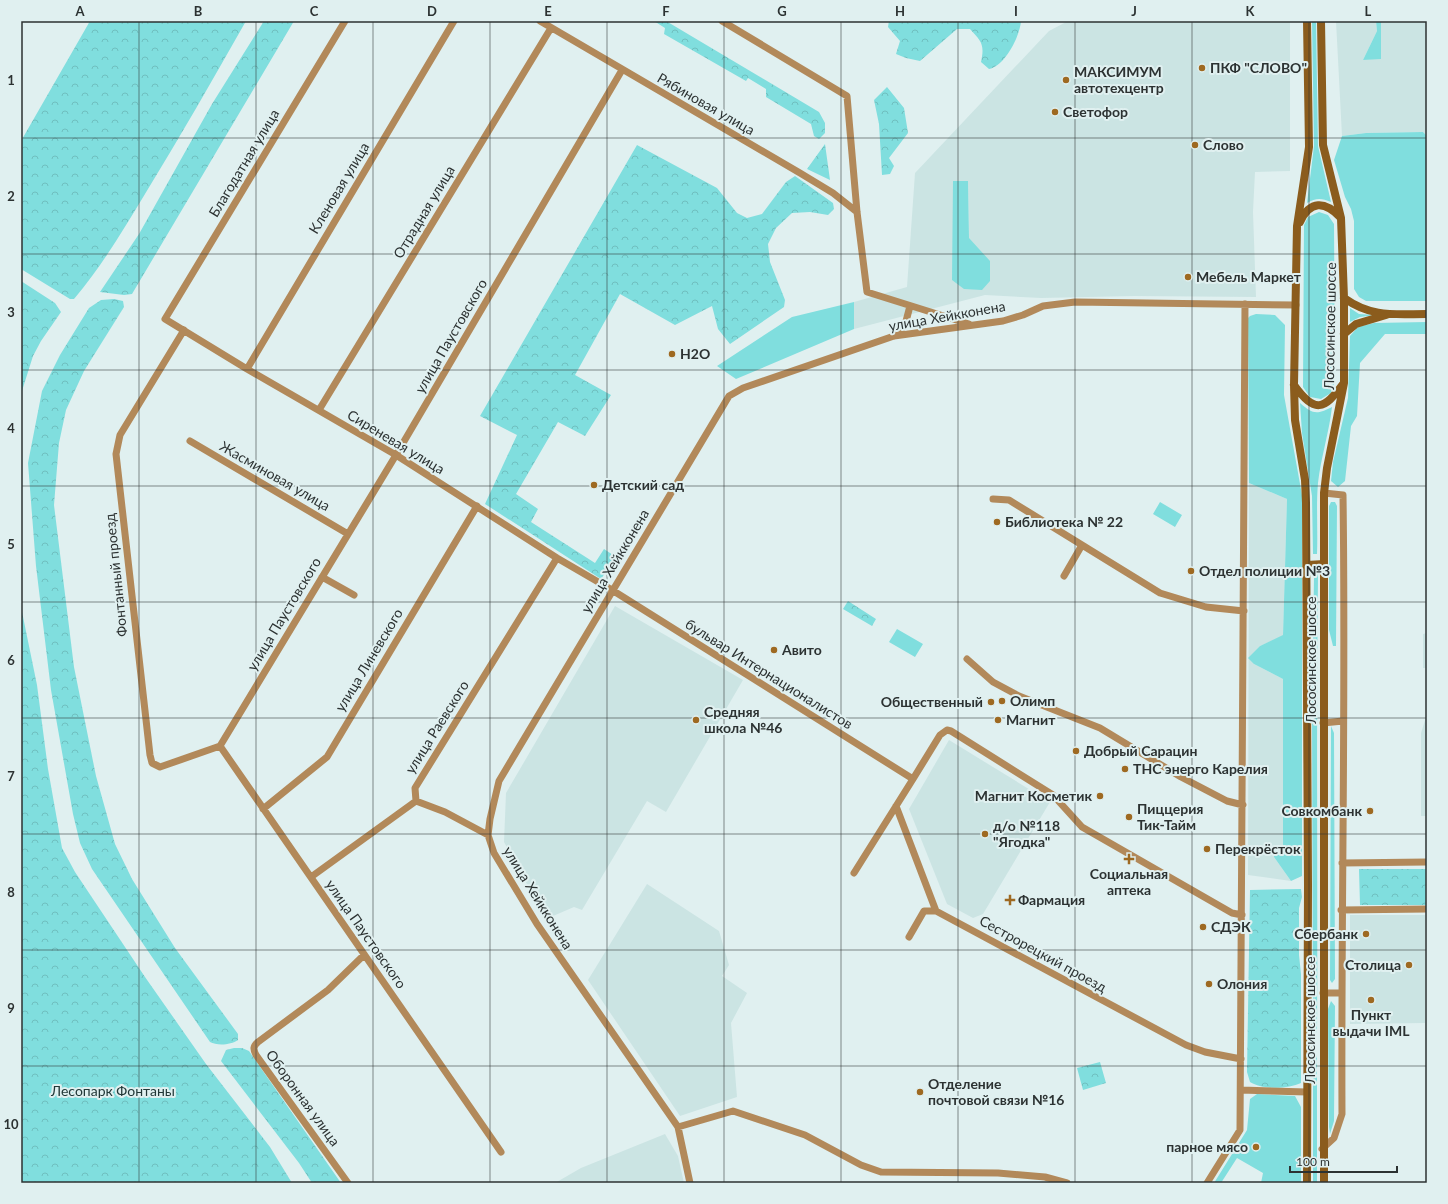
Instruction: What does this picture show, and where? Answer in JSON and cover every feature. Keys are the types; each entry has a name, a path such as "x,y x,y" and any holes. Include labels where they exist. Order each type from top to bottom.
{"street":[{"name":"Благодатная улица","path":"165,319 345,21"},
{"name":"Кленовая улица","path":"247,369 454,21"},
{"name":"Рябиновая улица","path":"540,21 800,173 832,193 857,212"},
{"path":"722,21 846,96 857,212 867,292 971,325"},
{"name":"Лососинское шоссе","path":"1307,21 1309,147 1298,226 1294,385 1295,420 1306,480 1307,1183"},
{"name":"Лососинское шоссе","path":"1321,21 1323,145 1341,218 1344,298 1344,382 1327,468 1324,493 1322,1149 1324,1183"},
{"name":"Отрадная улица","path":"319,410 551,28"},
{"name":"улица Паустовского","path":"501,1152 220,746 396,455 622,70"},
{"path":"1298,226 1306,211 1318,205 1331,208 1341,218"},
{"path":"1344,298 1358,308 1387,315"},
{"name":"улица Хейкконена","path":"690,1183 678,1127 537,924 494,852 488,835 490,819 499,781 729,396 742,388 894,336 1003,321 1023,316 1043,306 1070,302 1296,305"},
{"path":"1207,1183 1240,1130 1246,304"},
{"path":"894,336 905,325 910,306"},
{"path":"1344,334 1356,324 1387,315 1427,314"},
{"name":"Сиреневая улица","path":"165,319 247,369 396,455 557,558 612,590"},
{"name":"Фонтанный проезд","path":"184,330 120,434 116,454 152,763 160,767 220,746"},
{"path":"1294,385 1308,401 1316,406 1331,400 1344,382"},
{"name":"Жасминовая улица","path":"190,441 348,534"},
{"path":"1322,1149 1334,1138 1342,1114 1341,910 1344,613 1343,495 1324,493"},
{"path":"993,499 1009,500 1160,593 1206,607 1244,610"},
{"name":"улица Линевского","path":"263,809 327,757 477,506"},
{"path":"1064,576 1082,545"},
{"name":"улица Раевского","path":"416,802 415,788 557,558"},
{"path":"1307,565 1324,564"},
{"path":"322,577 354,595"},
{"name":"бульвар Интернационалистов","path":"612,590 913,779"},
{"path":"967,660 993,682 1019,696 1100,728 1181,777 1227,801 1243,805"},
{"path":"1324,723 1343,721"},
{"path":"854,873 940,735 947,730 952,731 1053,795 1082,827 1232,913 1242,915"},
{"path":"311,878 416,802 445,812 488,835"},
{"path":"896,806 936,911 924,911 909,937"},
{"path":"1342,863 1427,862"},
{"path":"1341,910 1427,910"},
{"name":"Сестрорецкий проезд","path":"936,911 1186,1045 1205,1052 1241,1059"},
{"name":"Оборонная улица","path":"348,1183 253,1049 254,1045 328,990 364,955"},
{"path":"1323,993 1341,993"},
{"path":"1308,1044 1323,1043"},
{"path":"1241,1090 1307,1092"},
{"path":"678,1127 733,1111 805,1135 861,1165 881,1172 998,1173 1024,1180 1044,1177 1067,1183"}],"shaded area":[{"path":"1068,21 1290,21 1290,171 1255,172 1253,212 1256,297 1134,296 1041,298 985,295 854,329 854,302 907,287 915,173 1049,31","holes":["953,181 968,182 969,238"]},
{"path":"1336,21 1376,21 1377,31 1363,60 1381,58 1381,21 1427,21 1427,136 1423,132 1366,133 1342,136"},
{"path":"1249,483 1287,499 1283,636 1260,646 1254,664 1283,679 1283,851 1274,857 1291,881 1248,875"},
{"path":"615,606 743,680 666,812 647,801 582,910 574,907 546,919 504,842 506,793"},
{"path":"1427,633 1427,668 1423,668 1423,634"},
{"path":"1426,674 1427,816 1421,816 1421,733 1426,717"},
{"path":"949,740 1050,802 983,914 973,918 947,904 909,809"},
{"path":"647,884 719,931 729,965 722,976 747,993 731,1023 737,1097 680,1116 588,980"},
{"path":"1350,915 1425,915 1425,1023 1350,1024"},
{"path":"665,1134 678,1156 684,1183 555,1183 581,1168"}],"green space":[{"path":"90,21 246,21 184,130 103,261 74,299 70,299 21,269 21,141"},
{"path":"264,21 294,21 132,294 124,295 100,292 139,234 212,104"},
{"path":"654,21 666,21 819,112 825,123 825,133 819,139 814,136 811,124 766,97 766,89 748,78 746,81 664,34 665,28"},
{"path":"889,21 1021,21 1018,34 1011,50 1001,62 995,67 989,69 981,62 983,51 981,43 970,29 957,29 920,61 896,54 900,41 888,27"},
{"path":"1312,21 1316,21 1318,146 1331,202 1319,199 1307,203 1314,146"},
{"path":"1376,21 1381,21 1381,59 1363,60 1377,31"},
{"path":"887,87 904,108 908,133 889,158 894,166 890,174 882,175 879,124 874,100"},
{"path":"1423,132 1427,136 1427,301 1366,301 1359,297 1354,289 1354,221 1334,160 1342,136 1366,133"},
{"path":"825,144 830,180 807,169"},
{"path":"637,145 717,188 737,213 747,218 762,214 786,182 795,176 833,203 834,209 828,215 810,212 792,213 776,228 768,244 770,262 785,300 784,307 730,344 718,329 712,306 675,325 620,294 575,375 611,395 585,436 558,422 516,494 538,509 531,522 595,563 604,549 616,557 601,579 485,504 517,435 480,416"},
{"path":"953,181 968,181 969,238 990,261 990,281 982,290 964,289 952,280"},
{"path":"1319,212 1328,215 1334,224 1335,381 1331,393 1321,399 1310,397 1303,387 1304,225 1308,217"},
{"path":"21,281 55,303 61,312 41,341 33,356 21,394"},
{"path":"114,299 123,301 124,307 84,371 66,410 59,443 54,505 74,667 96,776 115,844 132,879 175,948 238,1034 238,1040 228,1044 216,1044 210,1042 92,869 80,843 73,814 51,690 36,566 28,463 42,391 60,355 89,308 101,300"},
{"path":"854,302 854,329 736,379 717,366 792,317"},
{"path":"1350,308 1359,314 1375,315 1360,317 1350,322"},
{"path":"1256,314 1275,315 1285,325 1284,395 1302,495 1302,876 1291,881 1274,857 1274,851 1283,851 1283,679 1254,664 1248,658 1260,646 1283,635 1287,499 1249,483 1248,318"},
{"path":"1427,322 1427,334 1385,334 1360,363 1357,416 1351,426 1345,481 1338,487 1331,481 1333,462 1348,398 1350,336 1358,327 1374,323"},
{"path":"1300,403 1315,412 1332,407 1318,483 1317,554 1313,554 1312,496 1302,433"},
{"path":"1160,502 1182,515 1175,527 1153,514"},
{"path":"1331,502 1335,502 1337,506 1336,646 1333,646 1329,630 1329,506"},
{"path":"1317,570 1317,1032 1313,1033 1312,705 1314,578"},
{"path":"848,601 876,619 872,626 843,609"},
{"name":"Лесопарк Фонтаны","path":"21,607 37,685 48,769 62,848 75,872 145,977 206,1064 270,1147 292,1183 21,1183"},
{"path":"897,629 923,644 915,657 889,642"},
{"path":"1331,726 1334,733 1335,979 1332,983 1330,980"},
{"path":"1359,869 1427,869 1427,905 1360,905"},
{"path":"1301,889 1302,897 1299,908 1299,955 1301,974 1301,1083 1276,1088 1255,1085 1250,1082 1247,1072 1250,890"},
{"path":"1331,1001 1335,1006 1334,1121 1330,1134 1328,1009"},
{"path":"242,1048 249,1051 341,1183 312,1183 299,1163 221,1061 226,1050"},
{"path":"1313,1053 1317,1055 1317,1183 1313,1183"},
{"path":"1100,1062 1106,1083 1083,1090 1077,1068"},
{"path":"1257,1094 1295,1096 1301,1107 1301,1183 1261,1183 1263,1173 1237,1158 1221,1183 1214,1183 1247,1130 1250,1099"}],"place":[{"name":"ПКФ \"СЛОВО\"","path":"1202,68"},
{"name":"МАКСИМУМ автотехцентр","path":"1066,80"},
{"name":"Светофор","path":"1055,112"},
{"name":"Слово","path":"1195,145"},
{"name":"Мебель Маркет","path":"1188,277"},
{"name":"H2O","path":"672,354"},
{"name":"Детский сад","path":"594,485"},
{"name":"Библиотека № 22","path":"997,522"},
{"name":"Отдел полиции №3","path":"1191,571"},
{"name":"Авито","path":"774,650"},
{"name":"Олимп","path":"1002,701"},
{"name":"Общественный","path":"991,702"},
{"name":"Средняя школа №46","path":"696,720"},
{"name":"Магнит","path":"998,720"},
{"name":"Добрый Сарацин","path":"1076,751"},
{"name":"ТНС энерго Карелия","path":"1125,769"},
{"name":"Магнит Косметик","path":"1100,796"},
{"name":"Совкомбанк","path":"1370,811"},
{"name":"Пиццерия Тик-Тайм","path":"1129,817"},
{"name":"д/о №118 \"Ягодка\"","path":"985,834"},
{"name":"Перекрёсток","path":"1207,849"},
{"name":"Социальная аптека","path":"1129,859"},
{"name":"Фармация","path":"1010,900"},
{"name":"СДЭК","path":"1203,927"},
{"name":"Сбербанк","path":"1366,934"},
{"name":"Столица","path":"1409,965"},
{"name":"Олония","path":"1209,984"},
{"name":"Пункт выдачи IML","path":"1371,1000"},
{"name":"Отделение почтовой связи №16","path":"920,1092"},
{"name":"парное мясо","path":"1256,1147"}]}
